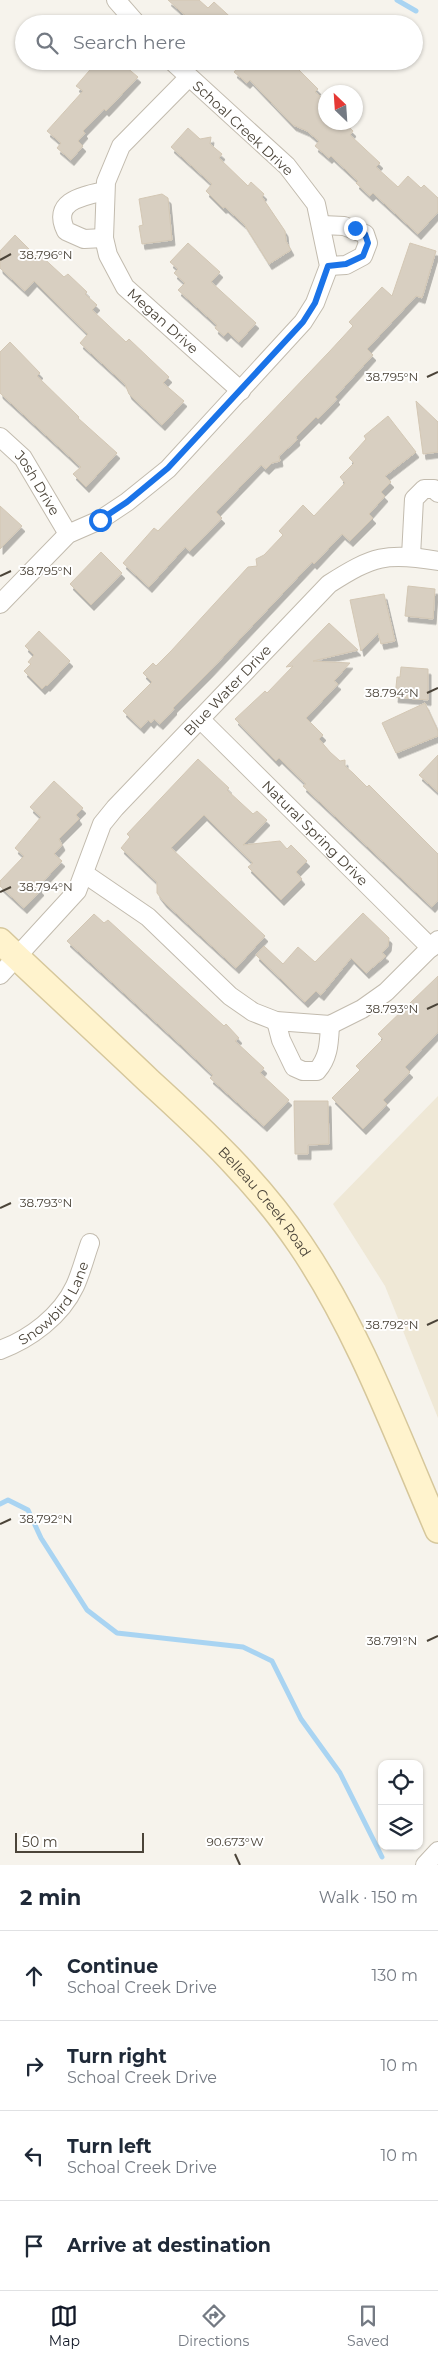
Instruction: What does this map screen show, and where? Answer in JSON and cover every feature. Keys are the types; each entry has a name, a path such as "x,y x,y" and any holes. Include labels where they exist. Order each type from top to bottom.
{"main road":[{"name":"Belleau Creek Road","path":"5,957 208,1135 251,1179 286,1224 326,1284 346,1323 438,1530"}],"street":[{"path":"116,0 129,15"},
{"name":"Schoal Creek Drive","path":"0,604 68,534 100,520 168,468 303,322 315,303 328,266 322,225 316,204 287,166 180,70"},
{"name":"Megan Drive","path":"188,78 121,146 106,182 104,238 108,255 125,287 241,391"},
{"path":"104,238 84,239 66,231 62,223 63,210 70,201 105,191"},
{"path":"322,225 355,228 365,234 368,243 363,256 346,264 328,266"},
{"name":"Josh Drive","path":"0,437 23,458 68,534"},
{"path":"411,556 414,499 424,489 434,489 438,493"},
{"name":"Blue Water Drive","path":"5,957 77,891 85,874 102,824 329,584 355,568 382,557 411,556 438,561"},
{"name":"Natural Spring Drive","path":"200,719 435,944"},
{"path":"85,874 148,917 230,996 253,1012 276,1021 330,1025 362,1009 386,992 435,944"},
{"path":"276,1021 281,1040 294,1067 303,1071 317,1071 325,1061 329,1048 330,1025"},
{"name":"Snowbird Lane","path":"0,1350 14,1345 50,1320 74,1287 90,1242"},
{"path":"425,1865 438,1851"}],"shaded area":[{"path":"438,1096 438,1418 385,1286 333,1204"}],"building":[{"path":"168,0 199,0 208,8 214,2 228,15 185,15"},
{"path":"90,70 130,70 138,77 106,111 104,109 83,131 85,133 78,141 83,146 71,160 57,148 61,143 47,131 83,91 76,86"},
{"path":"236,70 299,70 318,89 315,92 318,94 318,130 352,130 350,135 380,163 376,167 398,187 408,176 421,188 424,185 438,198 438,212 418,234 373,193 370,196 356,183 358,181 331,156 329,158 315,146 319,141 307,131 293,125 250,80 247,83 234,72"},
{"path":"188,128 200,139 211,137 210,144 222,154 219,158 248,186 251,182 264,194 262,197 285,231 286,241 291,250 269,264 244,224 225,207 223,208 206,191 212,184 171,147"},
{"path":"162,194 168,198 172,240 142,244 139,226 143,225 139,199"},
{"path":"15,235 34,254 37,252 64,277 68,274 87,292 85,294 97,305 92,310 126,342 129,339 169,377 163,383 184,401 162,425 129,394 125,384 80,343 88,334 34,281 25,291 0,268 0,251"},
{"path":"188,243 220,272 211,282 256,323 239,342 228,332 224,336 215,328 217,325 178,290 185,283 174,273 178,269 170,262"},
{"path":"410,243 436,251 422,298 416,296 367,349 373,355 335,397 337,399 318,419 316,417 296,437 297,440 279,456 280,461 272,463 266,469 261,465 216,512 222,518 190,551 185,547 149,587 123,563 154,528 158,531 329,352 353,326 349,322 382,287 392,296"},
{"path":"10,342 40,373 37,376 78,418 117,453 86,487 73,474 81,467 0,393 0,352"},
{"path":"416,401 438,422 438,452 423,454"},
{"path":"388,416 416,452 385,476 391,482 381,492 385,496 369,514 373,518 350,541 342,534 314,564 312,562 160,724 154,719 151,723 148,720 141,728 123,711 152,682 143,673 153,663 156,666 171,651 248,567 257,566 256,559 264,555 283,535 279,531 303,505 314,516 345,483 340,477 354,463 349,458 366,439 364,436"},
{"path":"0,506 22,526 0,549"},
{"path":"101,552 122,573 91,605 70,584"},
{"path":"408,586 435,589 433,619 405,616"},
{"path":"384,594 395,641 381,644 378,633 361,651 350,600"},
{"path":"329,623 358,650 313,661 350,663 334,681 338,684 306,718 323,735 319,739 330,752 340,761 345,760 345,766 367,787 369,785 438,854 438,900 432,907 303,786 306,784 279,758 276,761 235,719 265,691 267,693 293,666 286,667"},
{"path":"39,631 70,661 42,689 24,671 31,664 28,662 34,655 25,646"},
{"path":"401,667 428,669 428,700 395,697 397,677 400,677"},
{"path":"425,703 438,731 438,736 396,753 382,723"},
{"path":"438,755 438,792 419,775"},
{"path":"198,759 253,814 257,811 267,820 243,845 280,841 287,849 291,845 307,861 296,872 302,879 281,900 248,867 253,863 204,815 171,848 265,936 236,968 164,902 157,893 157,882 121,848 130,837 127,834"},
{"path":"54,781 83,808 76,815 79,819 59,839 62,845 54,854 62,861 38,887 41,890 24,908 0,886 0,881 24,856 15,848 41,817 30,807"},
{"path":"363,913 389,938 388,946 382,953 386,956 366,973 351,958 321,995 316,991 305,1002 256,955 264,946 283,964 298,947 315,962"},
{"path":"94,914 104,923 108,920 224,1026 226,1024 239,1038 235,1041 264,1068 260,1073 289,1100 264,1126 210,1078 213,1075 180,1044 67,941"},
{"path":"438,976 438,1032 405,1067 410,1072 383,1100 387,1104 363,1129 332,1098 360,1070 356,1066 383,1039 378,1034"},
{"path":"294,1101 328,1101 329,1144 308,1145 308,1154 295,1154"}],"waterway":[{"path":"397,0 416,11"},
{"path":"0,1504 8,1500 28,1510 41,1538 87,1610 117,1633 243,1647 272,1661 301,1719 340,1773 382,1857"}],"route":[{"path":"100,520 127,502 168,468 303,322 315,303 328,266 346,264 363,256 368,243 365,234 355,228"}]}
